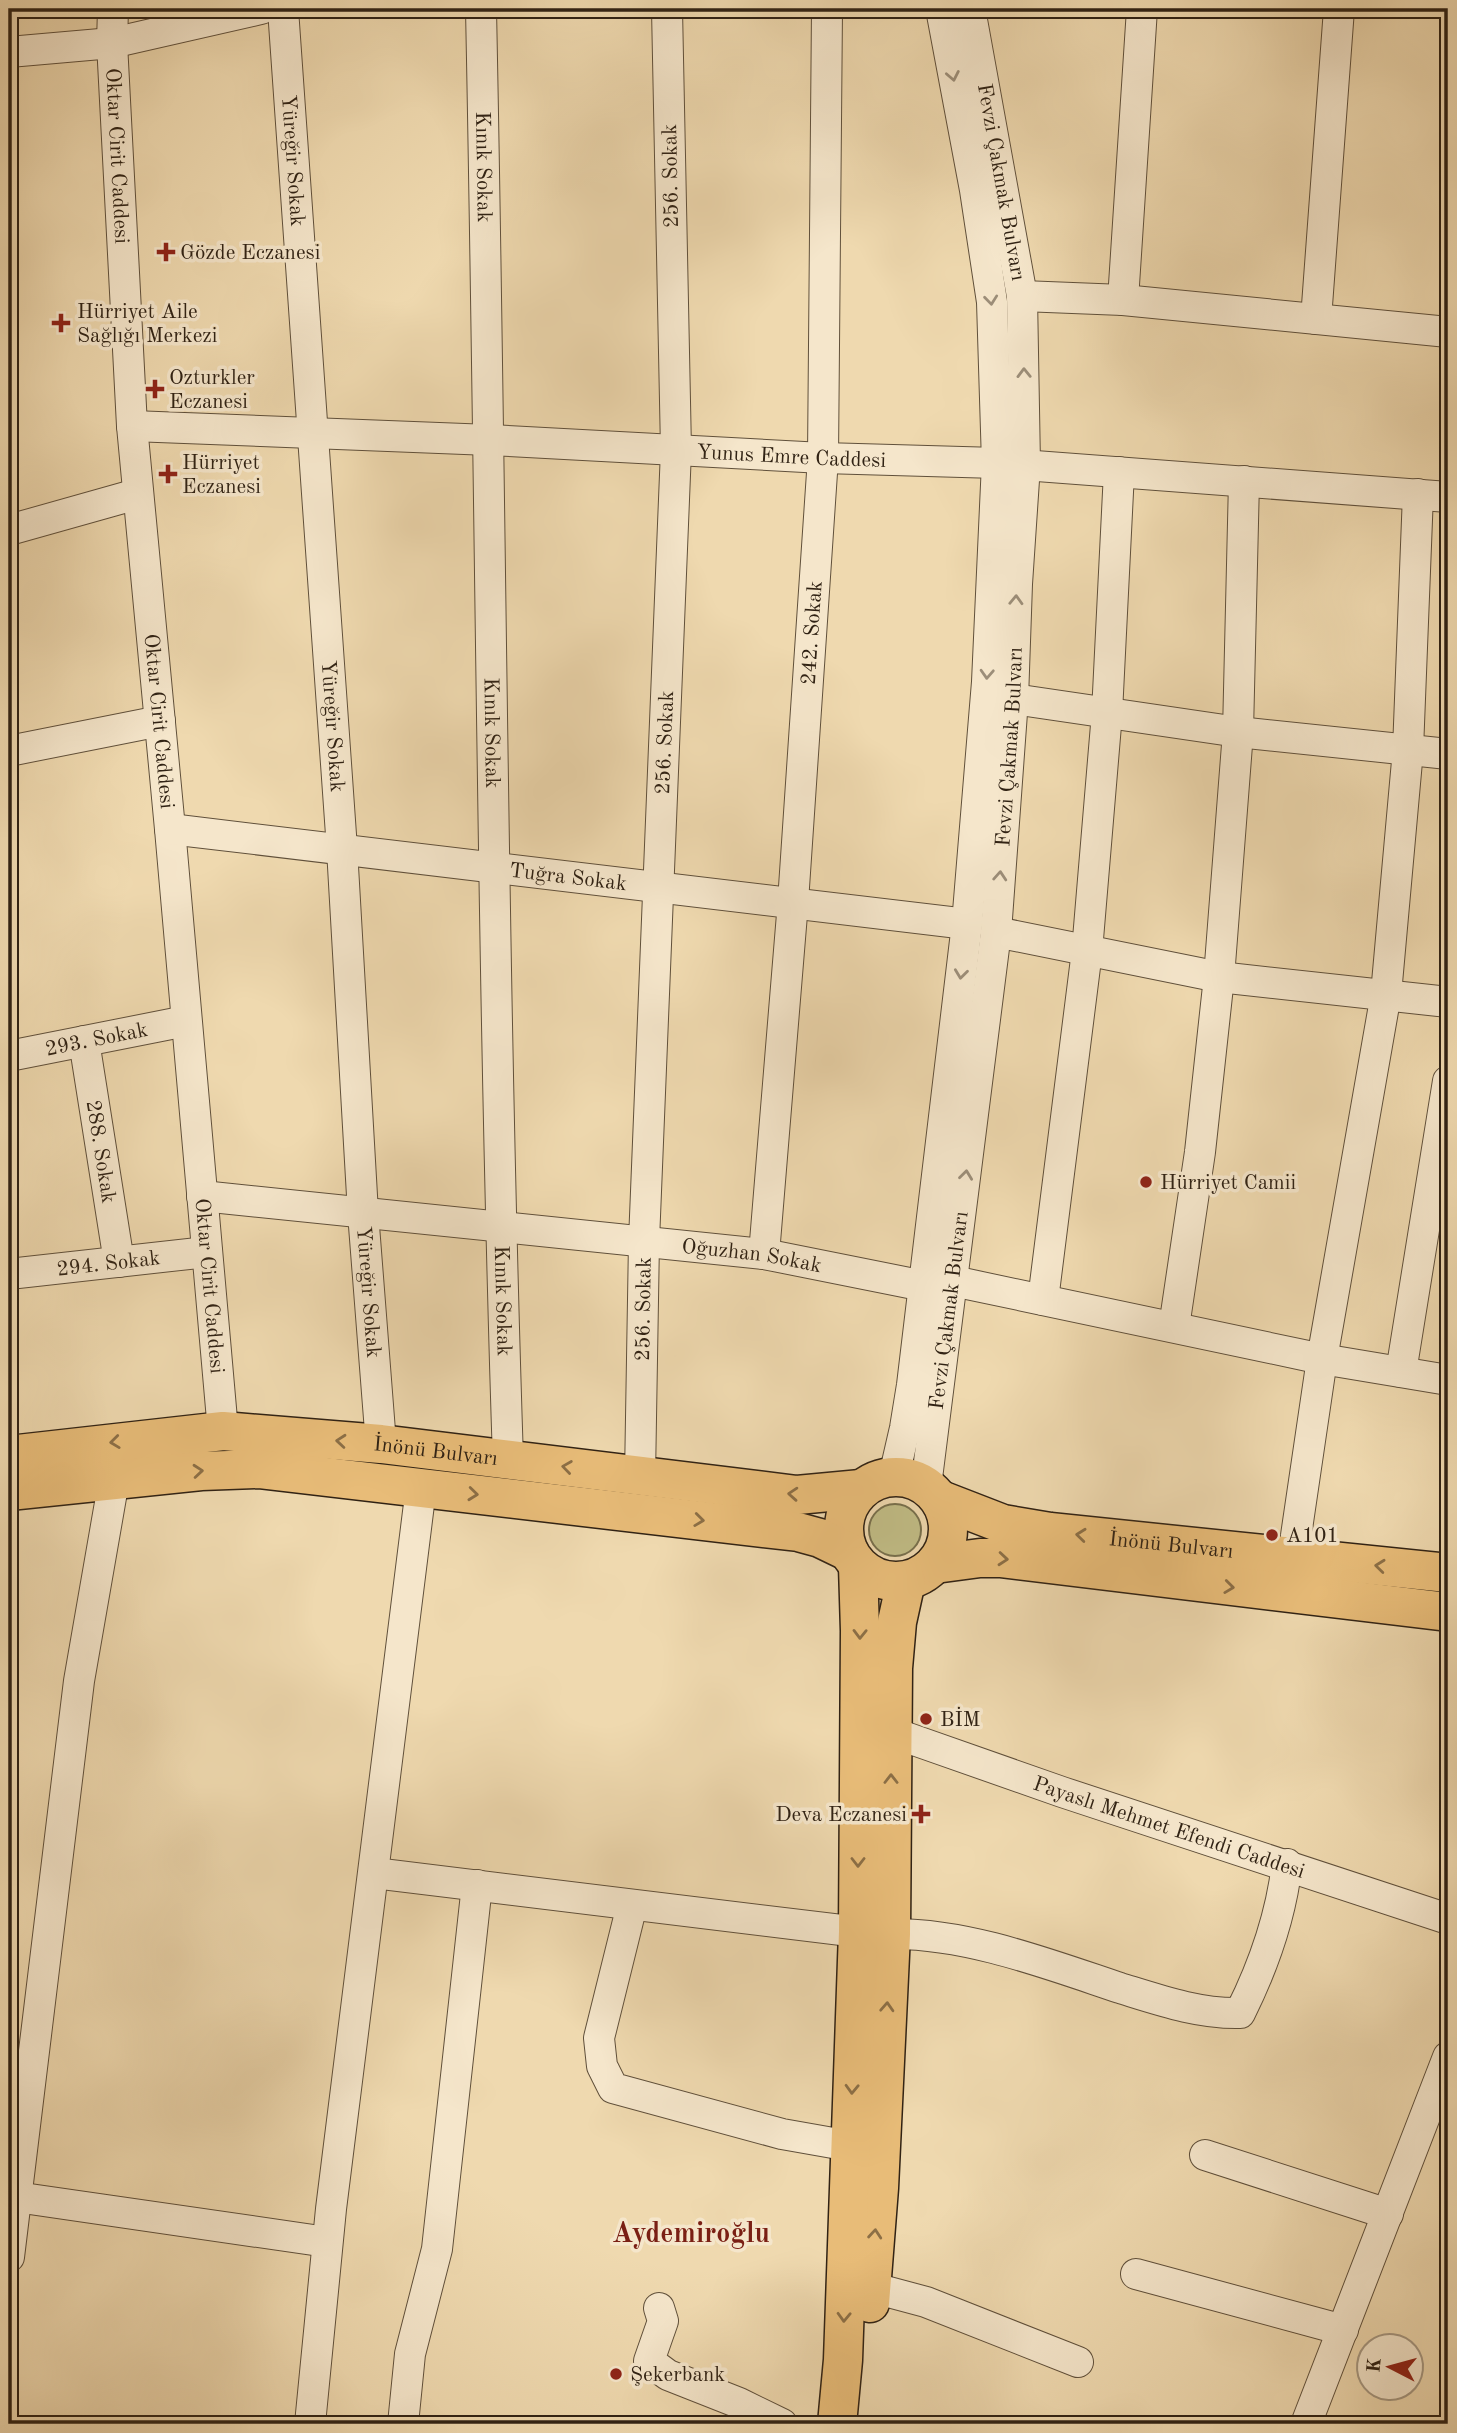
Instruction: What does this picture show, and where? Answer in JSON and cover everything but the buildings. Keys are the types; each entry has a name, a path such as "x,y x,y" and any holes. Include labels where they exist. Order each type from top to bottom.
{"main road":[{"name":"İnönü Bulvarı","path":"9,1455 223,1432 381,1444 797,1495 905,1487 985,1518 1029,1529 1448,1573"},
{"name":"İnönü Bulvarı","path":"9,1491 201,1471 258,1469 798,1532 820,1538 853,1559"},
{"path":"838,2424 843,2360 850,2146 874,1933 891,1732 894,1645 920,1572 944,1549 948,1532 947,1513 905,1487 850,1502 844,1519 843,1536 853,1559 860,1632 874,1933 879,2188 862,2424"},
{"path":"853,1559 872,1576 889,1581 980,1558 1000,1559 1448,1612"}],"street":[{"name":"Oktar Cirit Caddesi","path":"113,9 112,43 137,494 170,829 223,1432"},
{"path":"9,52 112,43 261,9"},
{"name":"Yüreğir Sokak","path":"284,9 342,849 363,1213 381,1444"},
{"name":"Kınık Sokak","path":"481,9 489,439 492,867 508,1460"},
{"name":"256. Sokak","path":"640,1477 644,1241 676,450 667,9"},
{"name":"242. Sokak","path":"764,1254 793,902 823,458 827,9"},
{"name":"Fevzi Çakmak Bulvarı","path":"905,1487 953,1281 996,932 1013,699 1017,584 1011,464 992,302 975,190 941,9"},
{"name":"Fevzi Çakmak Bulvarı","path":"905,1487 908,1414 967,924 987,682 1011,464 1022,296 970,9"},
{"path":"1123,300 1142,9"},
{"path":"1316,319 1339,9"},
{"path":"1022,296 1123,300 1448,332"},
{"name":"Yunus Emre Caddesi","path":"132,426 489,439 823,458 1011,464 1448,496"},
{"path":"1043,1300 1087,951 1107,713 1119,472"},
{"path":"1174,1327 1200,1152 1219,977 1238,732 1244,481"},
{"path":"9,530 137,494"},
{"path":"1293,1556 1322,1359 1386,994 1408,750 1418,494"},
{"path":"1013,699 1238,732 1448,754"},
{"path":"9,751 160,721"},
{"name":"Tuğra Sokak","path":"170,829 967,924"},
{"path":"996,932 1219,977 1448,1002"},
{"name":"293. Sokak","path":"10,1049 84,1041 186,1021"},
{"name":"288. Sokak","path":"84,1041 119,1262"},
{"path":"1401,1372 1448,1082"},
{"name":"Oğuzhan Sokak","path":"202,1196 764,1254 924,1286"},
{"name":"294. Sokak","path":"9,1274 207,1252"},
{"path":"953,1281 1322,1359 1448,1380"},
{"path":"9,2257 79,1681 114,1479"},
{"path":"310,2424 327,2242 421,1488"},
{"name":"Payaslı Mehmet Efendi Caddesi","path":"891,1732 1062,1792 1448,1919"},
{"path":"374,1873 874,1933 916,1934 1002,1951 1164,2001 1219,2014 1240,2013 1254,1986 1282,1902 1287,1864"},
{"path":"403,2424 410,2354 437,2249 477,1885"},
{"path":"632,1905 599,2038 602,2066 613,2088 782,2134 850,2146"},
{"path":"1306,2424 1448,2057"},
{"path":"1205,2155 1388,2214"},
{"path":"16,2197 327,2242"},
{"path":"1136,2274 1343,2330"},
{"path":"870,2287 926,2302 1077,2362"},
{"path":"659,2308 663,2321 649,2361 668,2375 739,2403 782,2424"}],"shaded area":[{"path":"895,1504 905,1506 913,1512 919,1520 919,1540 913,1548 905,1554 895,1556 885,1554 877,1548 871,1540 869,1530 871,1520 877,1512 885,1506"}],"place":[{"name":"Gözde Eczanesi","path":"166,252"},
{"name":"Hürriyet Aile Sağlığı Merkezi","path":"61,323"},
{"name":"Ozturkler Eczanesi","path":"155,389"},
{"name":"Hürriyet Eczanesi","path":"168,474"},
{"name":"Hürriyet Camii","path":"1146,1182"},
{"name":"A101","path":"1272,1535"},
{"name":"BİM","path":"926,1719"},
{"name":"Deva Eczanesi","path":"921,1814"},
{"name":"Şekerbank","path":"616,2374"}],"district":[{"name":"Aydemiroğlu","path":"691,2232"}]}
